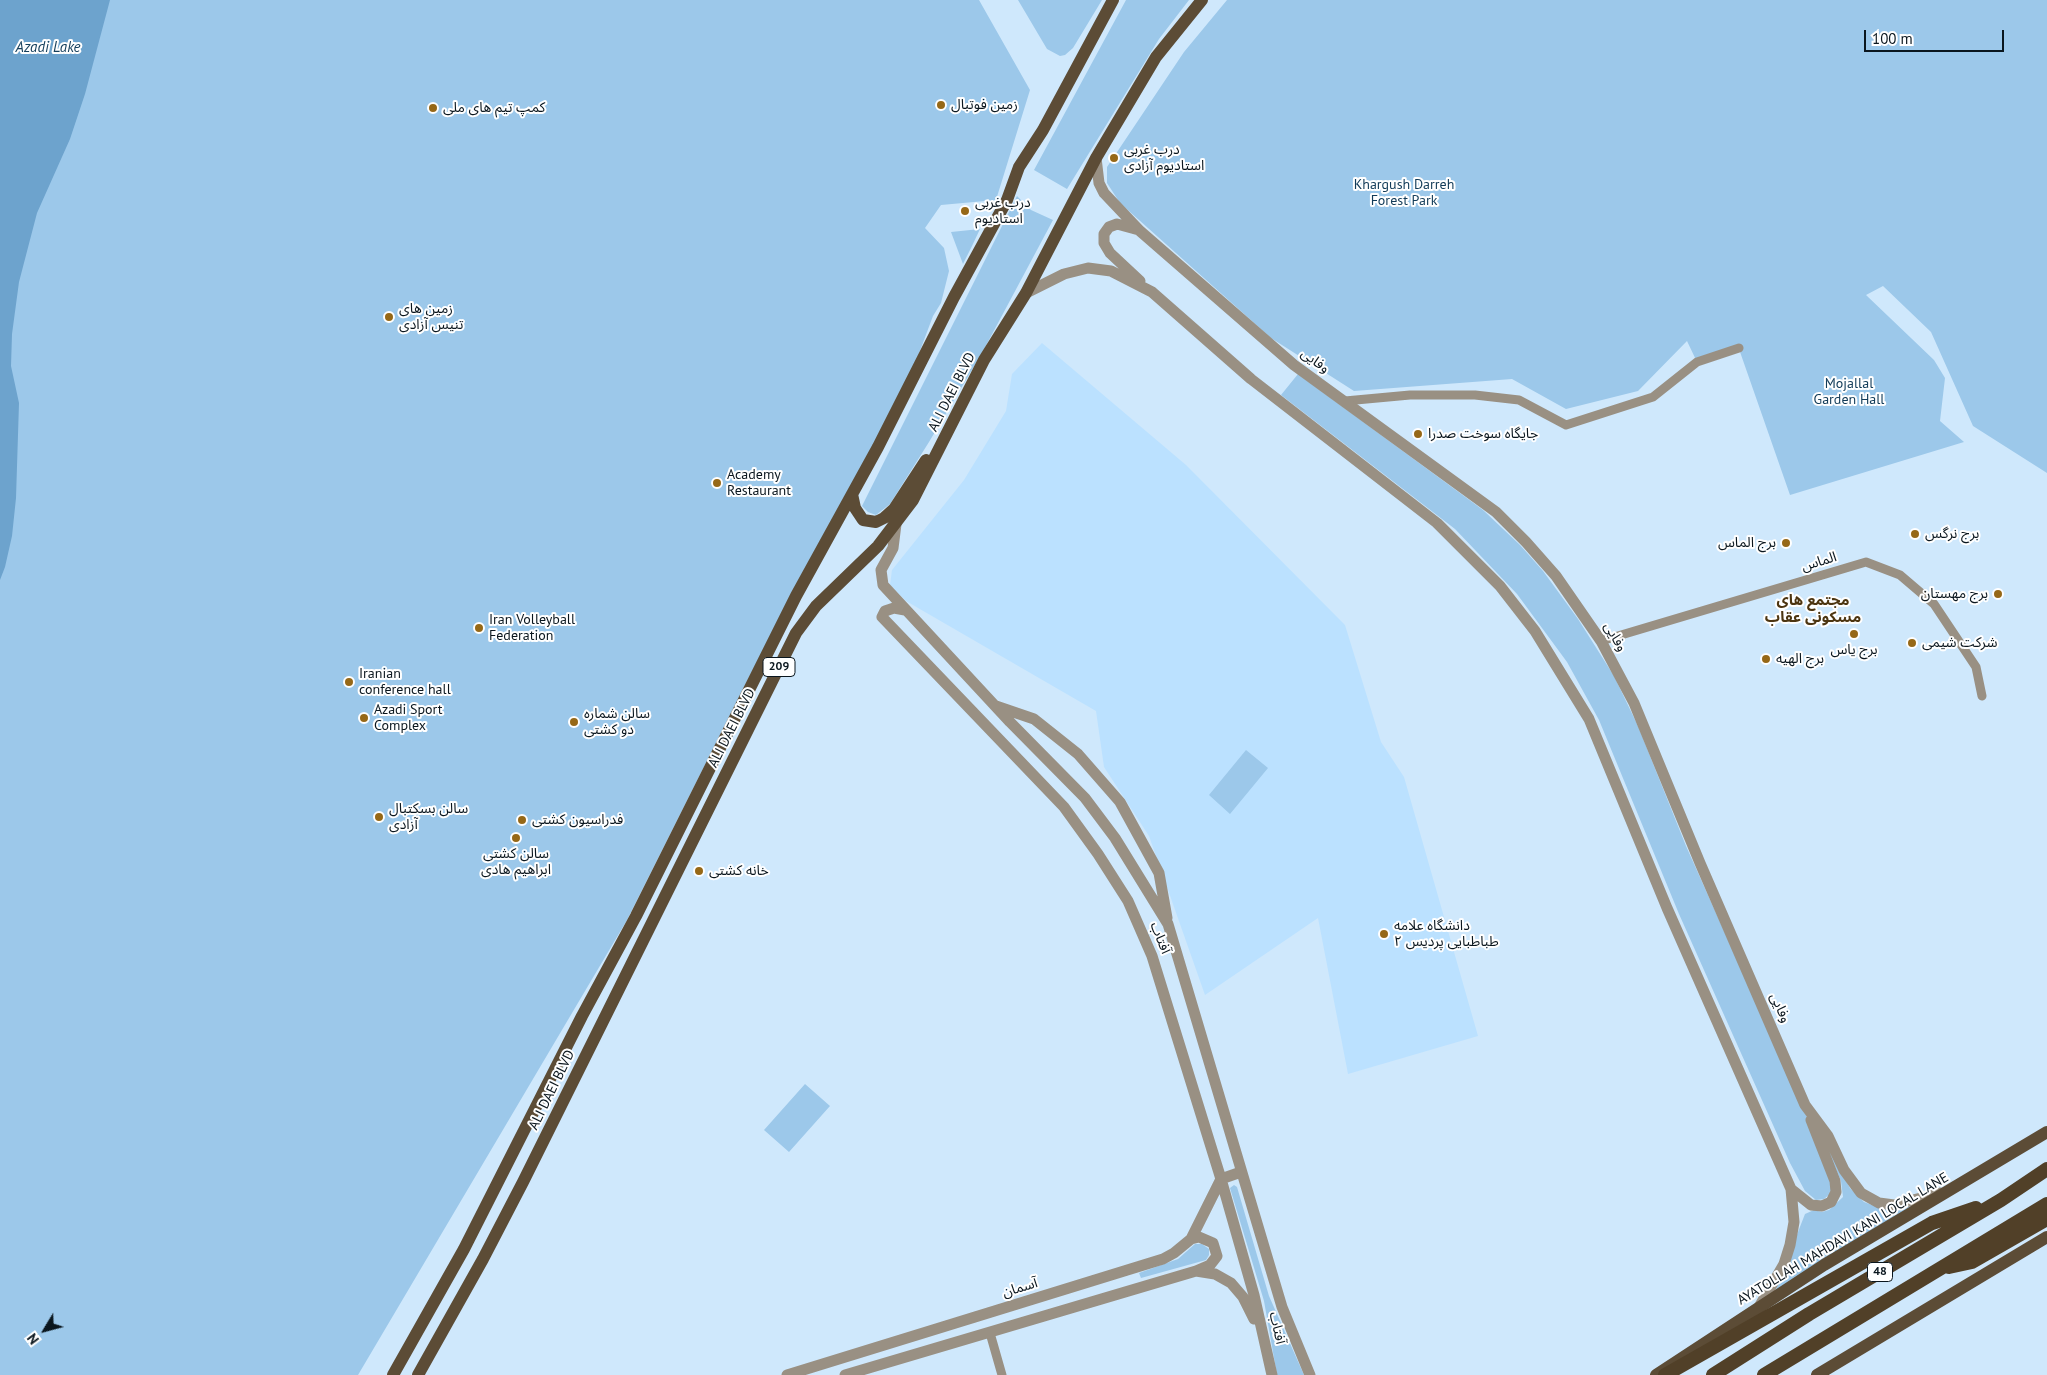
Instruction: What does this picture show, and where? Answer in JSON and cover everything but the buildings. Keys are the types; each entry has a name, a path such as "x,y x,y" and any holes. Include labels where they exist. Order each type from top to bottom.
{"highway":[{"name":"48","path":"1713,1375 1809,1314 2001,1200 2047,1169"},
{"path":"1664,1375 1932,1223 2001,1200"},
{"name":"48","path":"1764,1375 2047,1204"},
{"path":"1939,1269 1972,1262 2047,1219"}],"main road":[{"name":"ALI DAEI BLVD","path":"393,1375 464,1249 582,1016 636,916 796,596 852,494 1006,200 1019,167 1043,130 1114,0"},
{"name":"ALI DAEI BLVD","path":"418,1375 483,1260 796,633 816,606 878,546 913,500 984,360 1026,293 1096,158 1156,57 1202,0"},
{"path":"852,494 854,508 863,520 876,522 884,518 894,509 950,428"},
{"name":"AYATOLLAH MAHDAVI KANI LOCAL LANE","path":"1656,1375 1824,1265 1958,1187 2047,1132"},
{"path":"1817,1375 2047,1237"}],"street":[{"name":"وفایی","path":"1096,158 1099,183 1104,194 1140,231 1266,342 1496,512 1556,576 1601,642 1634,703 1700,863 1805,1105 1828,1136 1853,1184 1870,1200 1894,1205 1958,1187"},
{"path":"1140,231 1117,224 1109,227 1104,234 1104,243 1110,253 1152,292 1251,379 1357,463 1437,523 1500,586 1535,631 1589,719 1667,908 1792,1189 1794,1222 1790,1246 1784,1264 1758,1307"},
{"path":"1026,293 1064,274 1088,268 1111,271 1152,292"},
{"path":"1345,401 1410,395 1475,395 1519,400 1566,425 1653,397 1697,362 1739,348"},
{"name":"آفتاب","path":"896,524 893,548 881,570 883,585 904,610 994,705 1085,798 1115,838 1168,927 1282,1307 1310,1375"},
{"name":"الماس","path":"1601,642 1866,562 1900,575 1934,604 1976,667 1982,696"},
{"name":"آفتاب","path":"904,610 894,608 885,611 882,617 1064,807 1098,854 1128,901 1152,956 1221,1179 1272,1375"},
{"path":"994,705 1034,719 1078,754 1120,802 1159,873 1168,927"},
{"path":"1792,1189 1811,1205 1822,1206 1831,1202 1836,1192 1835,1181 1805,1105"},
{"path":"1221,1179 1241,1172"},
{"name":"آسمان","path":"787,1375 1146,1266 1174,1254 1191,1239 1221,1179"},
{"path":"845,1375 1196,1271 1210,1265 1217,1256 1212,1243 1207,1239 1199,1237 1191,1239"},
{"path":"1196,1271 1215,1274 1231,1283 1243,1297 1263,1337"},
{"path":"990,1333 1002,1375"}],"shaded area":[{"path":"1042,343 1186,465 1345,625 1381,742 1404,777 1478,1036 1348,1074 1318,918 1205,995 1149,836 1104,767 1096,711 906,601 890,585 892,570 964,480 1006,411 1012,374"}],"green space":[{"name":"Azadi Sport Complex","path":"0,0 979,0 1030,90 996,200 941,205 925,228 944,248 949,271 941,303 933,316 912,372 749,677 627,920 358,1375 0,1375"},
{"path":"1018,0 1102,0 1073,48 1065,55 1060,56 1047,49"},
{"path":"1126,0 1189,0 1159,39 1067,189 1034,170"},
{"name":"Khargush Darreh Forest Park","path":"1227,0 2047,0 2047,473 1973,426 1931,332 1883,286 1866,295 1934,360 1945,378 1940,421 1964,442 1790,495 1739,349 1697,362 1687,341 1638,391 1566,409 1512,379 1354,391 1271,338 1120,203 1107,183 1107,167 1184,52"},
{"path":"1017,196 1031,210 1053,220 982,353 890,504 876,515 868,512 862,506"},
{"path":"980,229 972,246 963,264 951,232"},
{"path":"1298,374 1483,510 1520,545 1543,571 1578,619 1614,676 1638,726 1686,846 1821,1148 1832,1186 1830,1194 1824,1199 1816,1200 1805,1191 1790,1163 1679,914 1599,720 1567,662 1517,594 1455,529 1281,395"},
{"path":"1246,750 1268,768 1230,814 1209,795"},
{"path":"805,1084 830,1106 789,1152 764,1130"},
{"path":"1824,1141 1850,1188 1864,1202 1883,1209 1919,1202 1775,1291 1805,1214 1814,1210 1822,1212 1829,1210 1843,1197 1841,1181"},
{"path":"1234,1185 1237,1187 1269,1296 1304,1375 1277,1375 1264,1301 1230,1188"},
{"path":"1195,1244 1202,1244 1209,1249 1209,1255 1206,1260 1141,1278 1139,1273 1178,1259"}],"water":[{"name":"Azadi Lake","path":"0,0 110,0 85,94 70,139 37,213 19,282 12,334 11,366 19,403 16,498 12,536 0,580"}],"place":[{"name":"زمین فوتبال","path":"941,105"},
{"name":"کمپ تیم های ملی","path":"433,108"},
{"name":"درب غربی استادیوم آزادی","path":"1114,158"},
{"name":"درب غربی استادیوم","path":"965,211"},
{"name":"زمین های تنیس آزادی","path":"389,317"},
{"name":"جایگاه سوخت صدرا","path":"1418,434"},
{"name":"Academy Restaurant","path":"717,483"},
{"name":"برج نرگس","path":"1915,534"},
{"name":"برج الماس","path":"1786,543"},
{"name":"برج مهستان","path":"1998,594"},
{"name":"Iran Volleyball Federation","path":"479,628"},
{"name":"برج یاس","path":"1854,634"},
{"name":"شرکت شیمی","path":"1912,643"},
{"name":"برج الهیه","path":"1766,659"},
{"name":"Iranian conference hall","path":"349,682"},
{"name":"Azadi Sport Complex","path":"364,718"},
{"name":"سالن شماره دو کشتی","path":"574,722"},
{"name":"سالن بسکتبال آزادی","path":"379,817"},
{"name":"فدراسیون کشتی","path":"522,820"},
{"name":"سالن کشتی ابراهیم هادی","path":"516,838"},
{"name":"خانه کشتی","path":"699,871"},
{"name":"دانشگاه علامه طباطبایی پردیس ۲","path":"1384,934"}],"district":[{"name":"مجتمع های مسکونی عقاب","path":"1813,610"}],"park label":[{"name":"Mojallal Garden Hall","path":"1849,392"}]}
